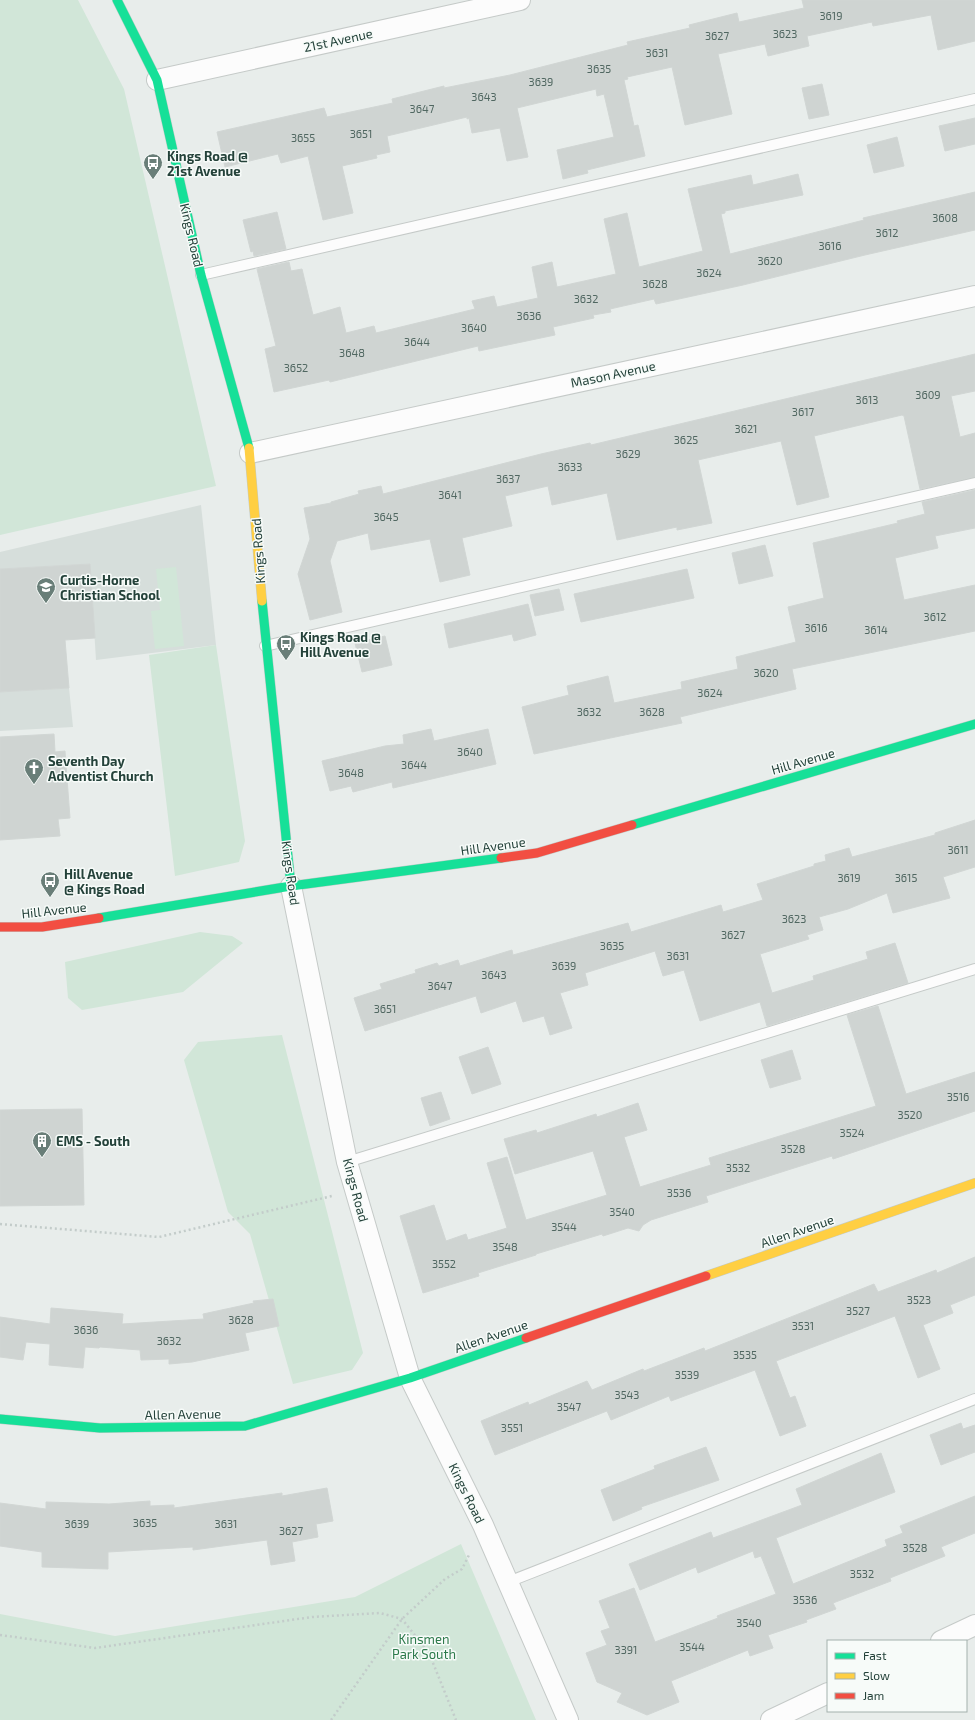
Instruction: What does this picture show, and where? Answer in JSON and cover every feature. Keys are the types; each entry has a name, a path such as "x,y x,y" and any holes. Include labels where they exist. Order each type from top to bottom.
{"street":[{"name":"Kings Road","path":"117,0 157,80 201,275 250,453 265,646 291,886 347,1162 410,1378 484,1525 568,1720"},
{"name":"21st Avenue","path":"157,80 520,0"},
{"name":"Mason Avenue","path":"250,453 975,296"},
{"name":"Hill Avenue","path":"0,927 42,927 291,886 537,853 975,724"},
{"name":"Allen Avenue","path":"0,1419 100,1428 246,1426 410,1378 975,1183"},
{"path":"943,1640 975,1625"},
{"path":"771,1720 827,1693"}],"lane":[{"path":"201,275 975,98"},
{"path":"265,646 975,483"},
{"path":"347,1162 975,969"},
{"path":"508,1582 975,1399"}],"path":[{"path":"0,1224 159,1237 356,1191"},
{"path":"331,1720 402,1619 445,1580 462,1569 484,1525"},
{"path":"0,1635 95,1648 312,1617 380,1614 402,1619 429,1653 456,1720"}],"shaded area":[{"path":"201,505 216,645 96,660 90,564 0,569 0,552"},
{"path":"69,688 73,727 0,731 0,692"}],"green space":[{"path":"0,0 78,0 124,89 216,486 0,535"},
{"path":"176,567 184,646 155,649 151,611 160,610 156,569"},
{"path":"216,645 245,841 239,862 175,876 149,655"},
{"path":"200,932 232,936 243,943 183,992 82,1010 68,998 65,962"},
{"path":"282,1035 363,1353 352,1370 293,1384 250,1234 228,1212 184,1060 198,1042"},
{"name":"Kinsmen Park South","path":"461,1544 536,1720 0,1720 0,1614 115,1636 355,1597"}],"building":[{"path":"802,0 975,0 975,41 938,50 931,15 873,26 872,22 807,36 809,46 768,56 765,44 718,54 732,114 685,125 672,67 627,77 628,79 624,80 634,126 638,125 645,156 587,170 588,173 563,179 557,150 614,137 604,94 597,96 596,89 517,108 528,157 507,161 500,128 472,133 469,118 467,119 467,117 387,136 390,152 376,155 377,158 342,166 353,213 323,220 308,156 281,163 278,154 225,167 217,132 324,108 327,117 393,103 392,99 444,86 444,88 510,75 628,45 627,42 690,28 689,25 737,13 739,22 804,8"},
{"path":"822,84 829,115 809,119 802,88"},
{"path":"975,118 975,144 945,151 939,126"},
{"path":"897,137 904,166 874,173 867,145"},
{"path":"798,174 803,195 725,211 725,213 721,214 730,254 864,220 863,218 975,192 975,230 656,304 654,299 610,309 611,312 593,315 594,318 553,327 555,335 479,351 478,346 330,382 329,380 274,392 265,349 276,346 257,269 289,262 291,271 302,269 313,315 340,307 346,333 374,326 376,333 475,309 472,301 494,296 497,307 538,298 532,267 552,262 557,287 616,274 604,219 627,213 639,267 703,251 688,189 751,175 753,185"},
{"path":"277,212 286,249 254,256 253,251 251,252 243,220"},
{"path":"975,354 975,391 951,396 960,437 975,433 975,477 920,489 904,416 902,415 814,436 829,497 797,505 781,441 698,460 712,523 677,530 677,527 617,540 607,493 552,505 548,486 505,496 512,526 462,538 470,575 440,582 430,539 371,550 368,533 337,541 330,561 342,612 310,620 298,574 310,539 304,508 331,503 359,494 358,491 381,486 383,494 541,454 590,443 591,445"},
{"path":"975,490 975,528 935,536 938,548 895,558 904,600 975,585 975,631 792,669 796,689 680,717 682,723 534,754 522,707 569,695 567,686 608,676 614,703 682,689 681,682 738,669 736,657 796,642 788,607 824,598 813,543 898,523 897,521 925,514 922,502"},
{"path":"765,545 773,576 739,584 732,553"},
{"name":"Curtis-Horne Christian School","path":"90,564 95,638 65,640 69,688 0,692 0,569"},
{"path":"687,569 694,598 581,622 574,594"},
{"path":"559,589 564,610 535,616 530,595"},
{"path":"528,604 536,635 514,641 512,634 449,648 444,624"},
{"path":"385,636 392,665 362,672 355,643"},
{"path":"431,729 434,741 488,729 496,764 393,788 392,782 353,792 351,786 330,791 322,761 385,746 404,744 403,735"},
{"name":"Seventh Day Adventist Church","path":"54,734 55,752 65,751 70,818 58,819 60,836 0,840 0,737"},
{"path":"975,820 975,867 943,877 950,898 893,913 887,893 848,909 819,917 823,930 807,935 809,939 760,954 772,993 814,980 813,976 868,959 866,952 895,943 908,983 767,1026 760,1002 700,1021 684,970 663,976 655,951 585,973 588,985 560,993 572,1028 550,1035 544,1016 523,1022 516,1001 481,1013 476,996 365,1031 354,998 382,989 380,984 416,973 415,970 437,963 439,966 458,960 460,966 512,950 513,955 628,923 631,932 721,905 723,912 763,900 757,884 826,861 825,855 849,848 852,857 935,835 935,833"},
{"path":"878,1006 906,1094 975,1072 975,1111 833,1159 832,1156 706,1196 708,1202 651,1220 643,1225 639,1231 628,1228 603,1236 602,1234 478,1273 479,1276 423,1293 400,1216 434,1205 446,1241 466,1234 468,1240 507,1228 487,1163 507,1157 526,1220 607,1195 593,1151 515,1174 504,1139 536,1130 537,1133 596,1114 597,1117 638,1103 647,1130 624,1137 640,1187 711,1165 709,1158 876,1106 847,1015"},
{"path":"488,1047 501,1084 472,1094 459,1057"},
{"path":"792,1050 801,1079 770,1088 761,1060"},
{"path":"441,1092 450,1119 430,1126 421,1098"},
{"name":"EMS - South","path":"82,1109 84,1205 0,1206 0,1110"},
{"path":"975,1257 975,1295 950,1305 953,1313 923,1325 940,1369 918,1378 895,1316 776,1361 790,1398 795,1396 806,1426 780,1436 755,1370 671,1401 669,1396 611,1420 607,1411 495,1455 481,1421 528,1402 529,1405 587,1381 592,1390 643,1369 644,1371 704,1348 705,1351 874,1284 878,1292 936,1270 937,1273"},
{"path":"273,1299 279,1326 245,1333 249,1350 192,1362 169,1364 169,1359 141,1360 140,1350 85,1347 83,1368 49,1365 50,1344 26,1342 23,1360 0,1357 0,1317 50,1324 51,1308 123,1314 122,1324 204,1319 203,1314 254,1303 253,1301"},
{"path":"961,1423 963,1429 975,1425 975,1452 941,1465 930,1435"},
{"path":"706,1447 719,1480 641,1507 642,1509 613,1521 601,1490 655,1469 654,1466"},
{"path":"881,1453 895,1492 776,1538 793,1584 887,1546 885,1540 903,1533 900,1526 975,1496 975,1533 941,1547 945,1556 890,1578 891,1581 833,1603 836,1609 806,1620 807,1622 768,1635 773,1648 750,1656 748,1650 671,1681 679,1702 647,1715 617,1702 622,1693 597,1682 586,1653 607,1645 601,1631 610,1628 599,1601 634,1588 655,1642 718,1618 717,1616 776,1594 761,1556 755,1558 753,1551 698,1573 696,1567 640,1590 629,1564 711,1532 713,1538 802,1505 796,1489"},
{"path":"327,1488 333,1521 316,1524 318,1537 292,1542 295,1561 271,1565 267,1540 193,1550 193,1547 108,1552 108,1569 42,1567 42,1552 0,1546 0,1503 46,1509 46,1502 109,1504 150,1501 150,1506 174,1505 174,1508 282,1493 282,1496"}],"traffic: fast":[{"path":"117,0 157,80 201,275 249,448"},
{"path":"262,601 291,886"},
{"path":"632,825 975,724"},
{"path":"99,918 291,886 501,858"},
{"path":"0,1419 100,1428 245,1426 410,1378 526,1338"}],"traffic: slow":[{"path":"249,448 262,601"},
{"path":"706,1276 975,1183"}],"traffic: jam":[{"path":"501,858 537,853 632,825"},
{"path":"0,927 42,927 99,918"},
{"path":"526,1338 706,1276"}],"place":[{"name":"Kings Road @ 21st Avenue","path":"153,180"},
{"name":"Curtis-Horne Christian School","path":"46,604"},
{"name":"Kings Road @ Hill Avenue","path":"286,661"},
{"name":"Seventh Day Adventist Church","path":"34,785"},
{"name":"Hill Avenue @ Kings Road","path":"50,898"},
{"name":"EMS - South","path":"42,1158"}]}
